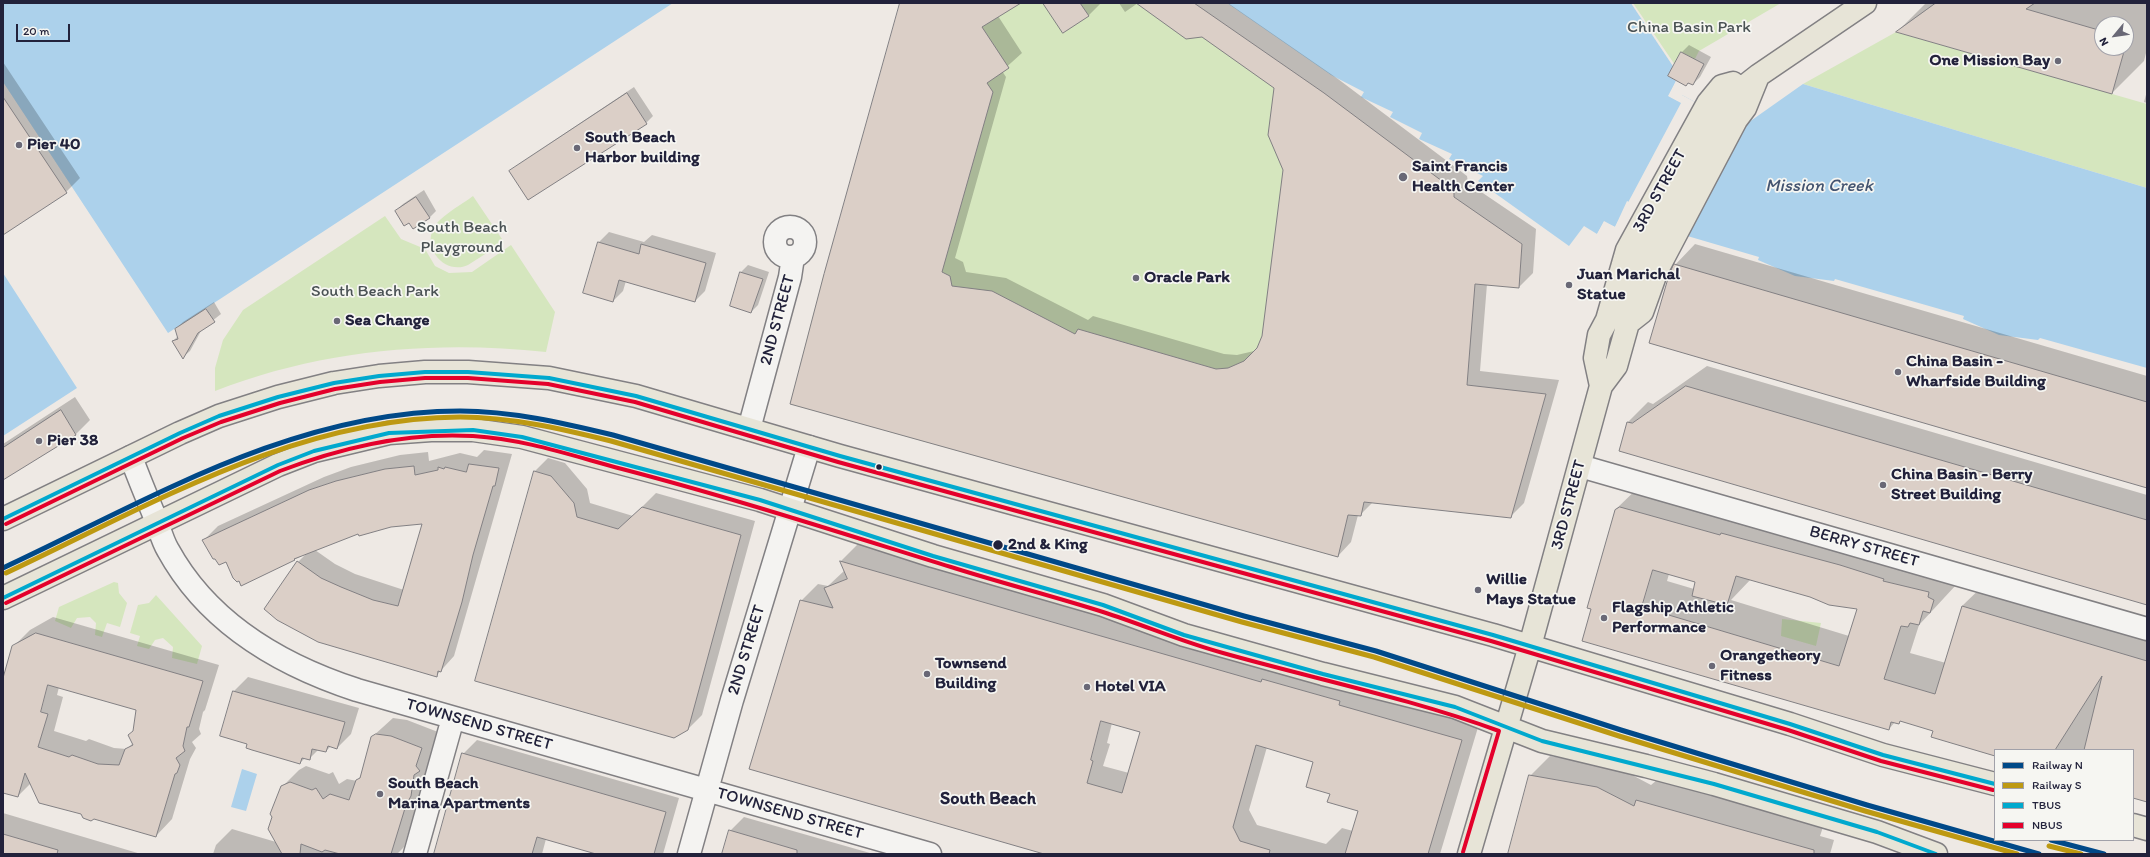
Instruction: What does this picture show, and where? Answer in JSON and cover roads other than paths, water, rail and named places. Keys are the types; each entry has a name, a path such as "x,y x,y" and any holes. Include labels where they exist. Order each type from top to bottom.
{"main road":[{"name":"3RD STREET","path":"1601,386 1595,358 1599,335 1607,320 1627,250 1665,217 1722,111 1722,86 1759,75 1865,3"},
{"name":"3RD STREET","path":"1722,111 1745,108 1759,75"},
{"name":"3RD STREET","path":"1469,854 1530,646 1601,386 1616,366 1628,323 1642,312 1657,270 1665,217 1722,111"},
{"path":"3,519 219,416 278,397 364,378 425,372 523,374 556,379 636,396 809,447 1530,646 1790,724 1883,755 1994,784"},
{"path":"3,598 278,465 314,451 389,433 431,430 473,430 522,437 668,474 790,510 933,556 1103,605 1184,635 1323,674 1455,707 1542,741 1646,766 1877,832 1936,854"},
{"path":"2134,825 2147,829"}],"street":[{"name":"2ND STREET","path":"749,429 790,278 794,257"},
{"name":"2ND STREET","path":"689,854 734,693 809,447"},
{"name":"TOWNSEND STREET","path":"131,457 167,549 198,593 233,627 268,652 326,680 708,790 878,847 930,854"},
{"name":"BERRY STREET","path":"1580,466 2147,629"},
{"path":"415,854 454,718"}],"water":[{"path":"3,3 673,3 168,333 3,82"},
{"name":"Mission Creek","path":"1227,3 1631,3 1673,66 1676,81 1669,96 1678,101 1682,95 1742,127 1803,84 2147,188 2147,368 2040,338 2038,340 1999,335 1963,319 1964,316 1835,279 1834,281 1795,276 1758,260 1759,257 1684,235 1686,232 1627,201 1615,227 1604,222 1597,234 1584,226 1569,246 1478,181 1483,176 1449,159 1452,154 1419,139 1422,133 1390,117 1393,112 1361,97 1364,92 1331,75"},
{"path":"3,273 77,388 3,436"},
{"path":"242,769 257,774 246,811 231,807"}],"rail line":[{"name":"N","path":"3,568 168,488 224,464 281,443 339,426 399,415 460,411 518,415 613,435 1244,616 1376,651 1621,730 1867,805 2039,854"},
{"name":"S","path":"6,573 170,494 226,470 282,449 340,432 399,421 460,417 517,421 611,441 1242,622 1374,657 1619,736 1865,811 2017,854"},
{"name":"N","path":"2055,841 2104,854"},
{"name":"S","path":"2049,846 2081,854"}],"place":[{"name":"One Mission Bay","path":"2058,61"},
{"name":"Pier 40","path":"19,145"},
{"name":"South Beach Harbor building","path":"577,148"},
{"name":"Saint Francis Health Center","path":"1403,177"},
{"name":"Oracle Park","path":"1136,278"},
{"name":"Juan Marichal Statue","path":"1569,285"},
{"name":"Sea Change","path":"337,321"},
{"name":"China Basin - Wharfside Building","path":"1898,372"},
{"name":"Pier 38","path":"39,441"},
{"name":"China Basin - Berry Street Building","path":"1883,485"},
{"name":"2nd & King","path":"998,545"},
{"name":"Willie Mays Statue","path":"1478,590"},
{"name":"Flagship Athletic Performance","path":"1604,618"},
{"name":"Orangetheory Fitness","path":"1712,666"},
{"name":"Townsend Building","path":"927,674"},
{"name":"Hotel VIA","path":"1087,687"},
{"name":"South Beach Marina Apartments","path":"380,794"}],"district":[{"name":"South Beach","path":"988,799"}],"park label":[{"name":"China Basin Park","path":"1689,28"},
{"name":"South Beach Playground","path":"462,238"},
{"name":"South Beach Park","path":"375,292"}]}
